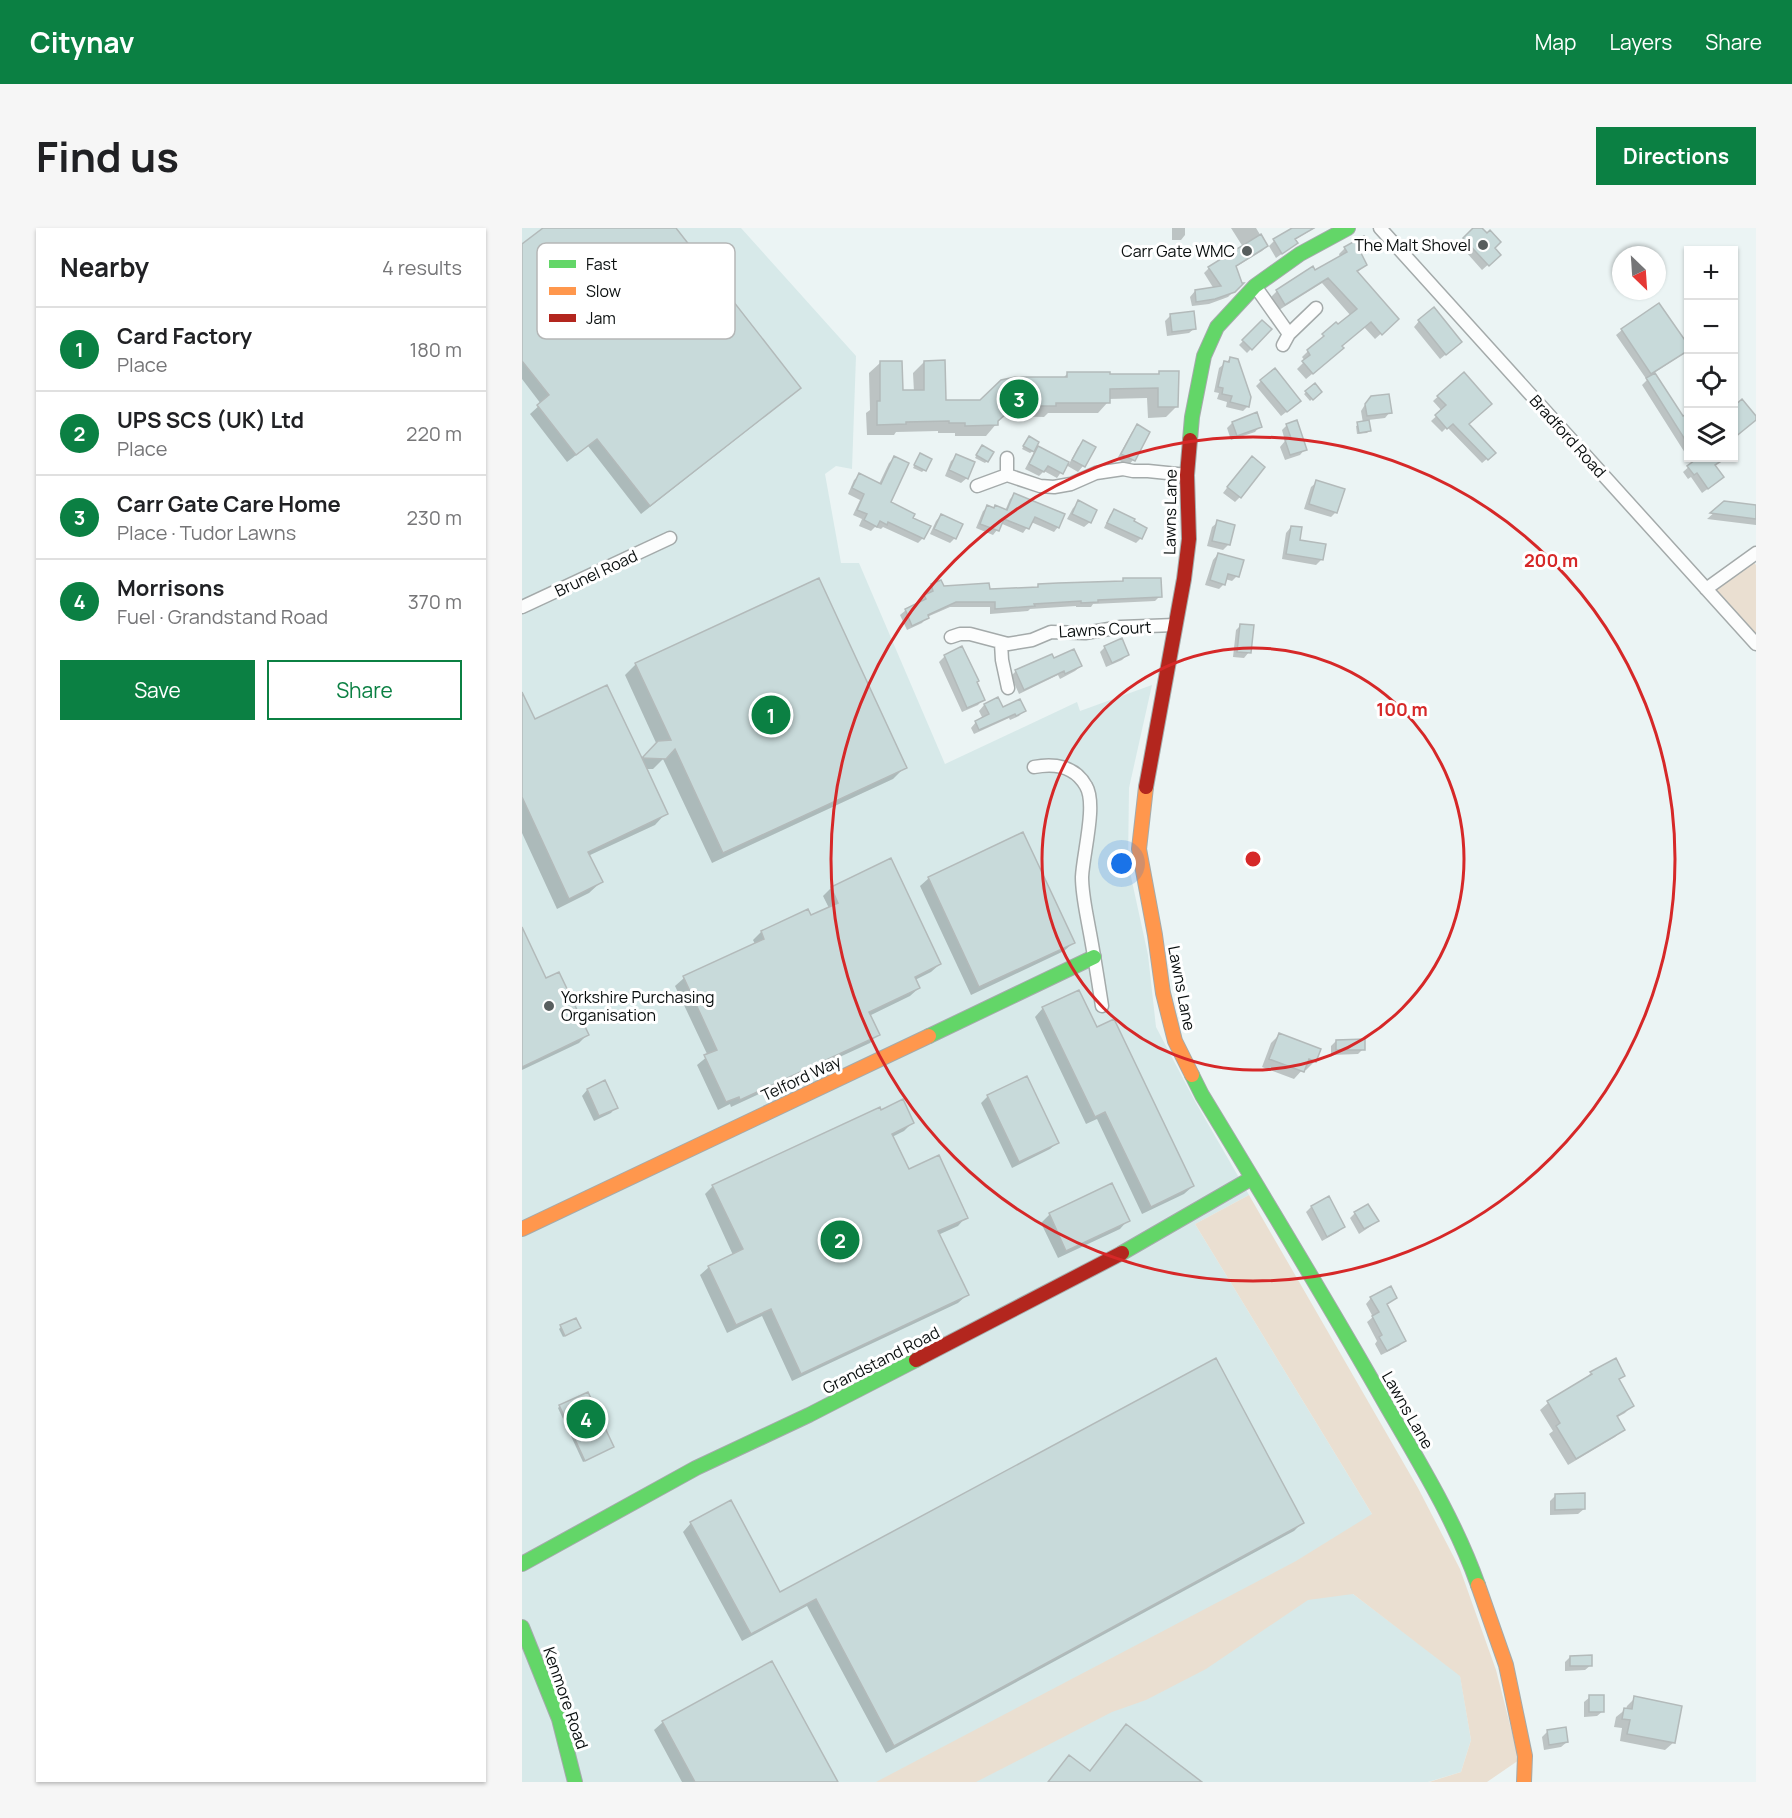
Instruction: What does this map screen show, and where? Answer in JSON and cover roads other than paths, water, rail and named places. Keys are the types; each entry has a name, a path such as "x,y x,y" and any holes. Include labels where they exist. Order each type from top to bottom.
{"street":[{"name":"Lawns Lane","path":"1348,228 1300,254 1255,286 1217,327 1204,356 1192,417 1187,475 1189,539 1184,579 1146,783 1139,849 1163,993 1175,1041 1202,1095 1348,1338 1447,1512 1470,1562 1506,1665 1525,1756 1524,1782"},
{"name":"Bradford Road","path":"1380,228 1756,644"},
{"path":"1255,286 1286,339 1316,308"},
{"path":"1007,458 1007,475"},
{"path":"977,486 1007,475 1040,486 1054,487 1071,484 1096,473 1123,468 1133,471 1187,475"},
{"name":"Brunel Road","path":"522,607 670,538"},
{"path":"1706,589 1754,559"},
{"name":"Lawns Court","path":"951,638 960,634 970,634 1001,643 1019,644 1051,632 1085,633 1121,627 1175,625"},
{"path":"1001,643 1008,688"},
{"path":"1034,767 1048,765 1071,770 1088,787 1091,799 1082,880 1102,1006"},
{"name":"Telford Way","path":"522,1229 1094,957"},
{"name":"Grandstand Road","path":"522,1564 696,1468 809,1416 1058,1287 1146,1240 1252,1178"},
{"name":"Kenmore Road","path":"522,1627 559,1719 575,1782"}],"place":[{"name":"The Malt Shovel","path":"1483,245"},
{"name":"Carr Gate WMC","path":"1247,251"},
{"name":"Carr Gate Care Home","path":"1019,399"},
{"name":"Card Factory","path":"771,715"},
{"name":"Yorkshire Purchasing Organisation","path":"549,1006"},
{"name":"UPS SCS (UK) Ltd","path":"840,1240"},
{"name":"Morrisons","path":"586,1419"}]}
